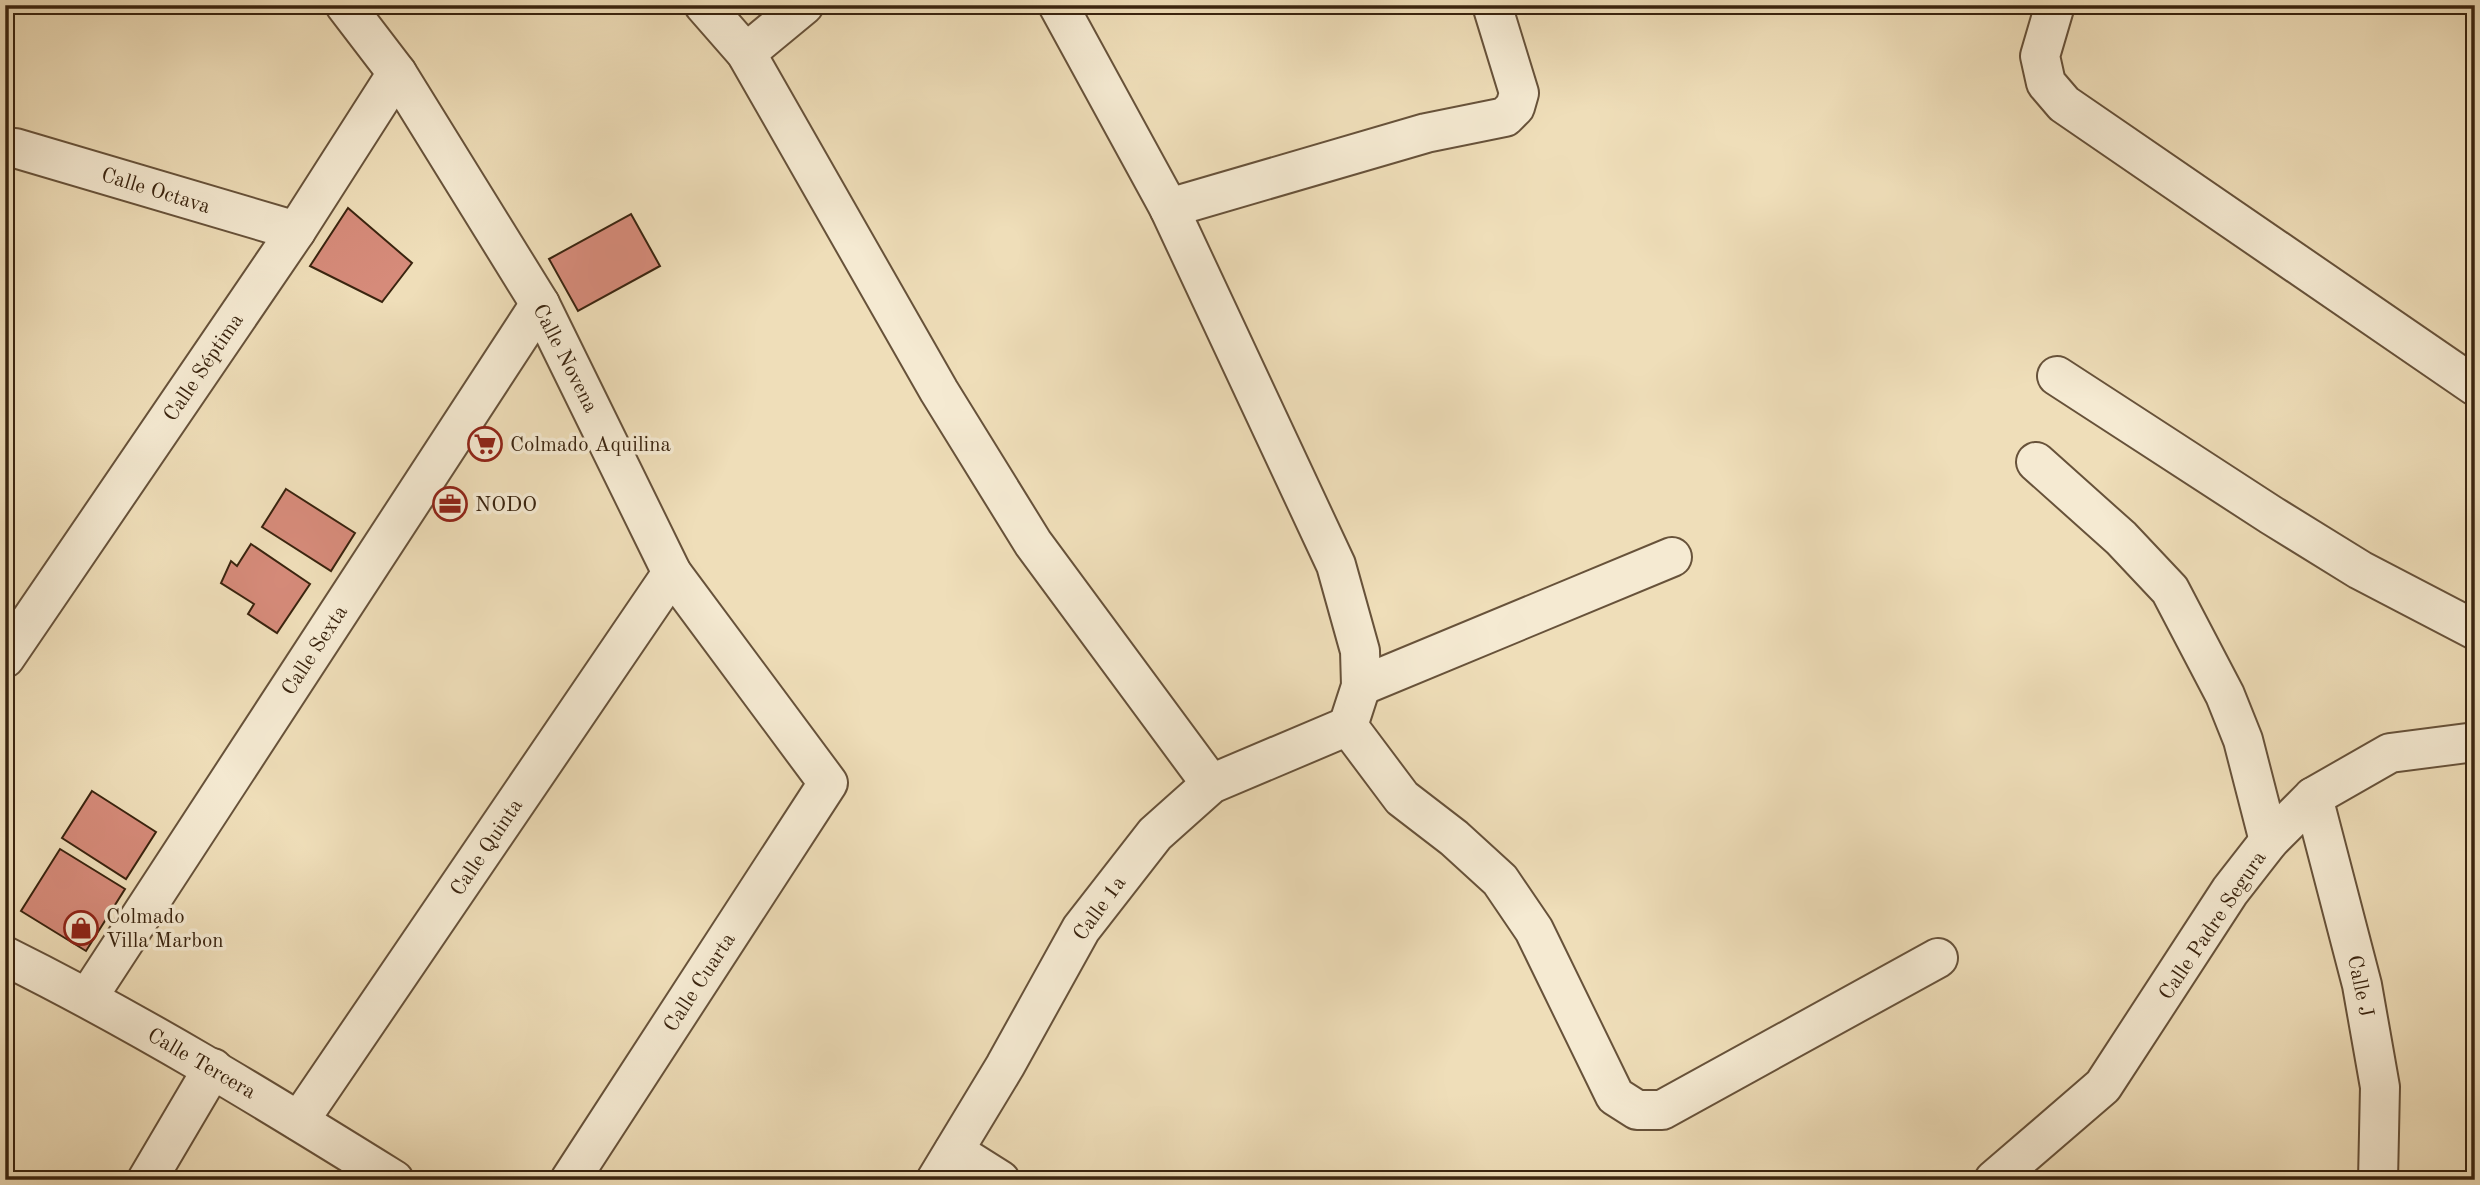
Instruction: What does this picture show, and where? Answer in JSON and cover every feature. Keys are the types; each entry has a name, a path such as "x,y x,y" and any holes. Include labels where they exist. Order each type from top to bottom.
{"street":[{"name":"Calle Novena","path":"345,5 397,73 540,304 672,573 828,783"},
{"path":"704,5 746,53 939,391 1033,543 1211,784"},
{"path":"746,53 804,5"},
{"path":"1058,5 1169,208 1336,565 1360,651 1361,686 1348,726 1402,798 1454,838 1500,880 1534,930 1615,1096 1637,1110 1662,1110 1938,958"},
{"path":"1169,208 1426,133 1505,117 1515,107 1519,93 1492,5"},
{"path":"2055,5 2040,56 2046,83 2064,104 2475,386"},
{"name":"Calle Séptima","path":"5,658 296,231 397,73"},
{"name":"Calle Octava","path":"15,148 296,231"},
{"name":"Calle Sexta","path":"88,997 540,304"},
{"path":"2057,376 2360,570 2475,630"},
{"path":"2036,461 2121,538 2169,590 2196,637 2243,740 2269,841"},
{"path":"1361,686 1672,557"},
{"name":"Calle Quinta","path":"299,1121 672,573"},
{"name":"Calle 1a","path":"945,1166 1005,1066 1081,929 1155,834 1211,784 1348,726"},
{"name":"Calle Padre Segura","path":"1994,1180 2103,1086 2230,891 2269,841 2313,797 2389,753 2475,742"},
{"name":"Calle Cuarta","path":"570,1180 828,783"},
{"name":"Calle J","path":"2313,797 2362,985 2380,1087 2378,1180"},
{"name":"Calle Tercera","path":"5,956 88,997 213,1068 394,1180"},
{"path":"147,1180 213,1068"},
{"path":"945,1166 1000,1180"}],"building":[{"path":"348,208 412,263 382,302 310,266"},
{"path":"631,214 660,266 578,311 549,259"},
{"path":"286,489 355,533 331,571 262,527"},
{"path":"251,544 310,584 277,633 248,614 254,604 221,583 231,561 237,566"},
{"path":"92,791 156,832 126,879 62,838"},
{"path":"60,849 125,889 86,951 21,911"}],"place":[{"name":"Colmado Aquilina","path":"485,444"},
{"name":"NODO","path":"450,504"},
{"name":"Colmado Villa Marbon","path":"81,928"}]}
